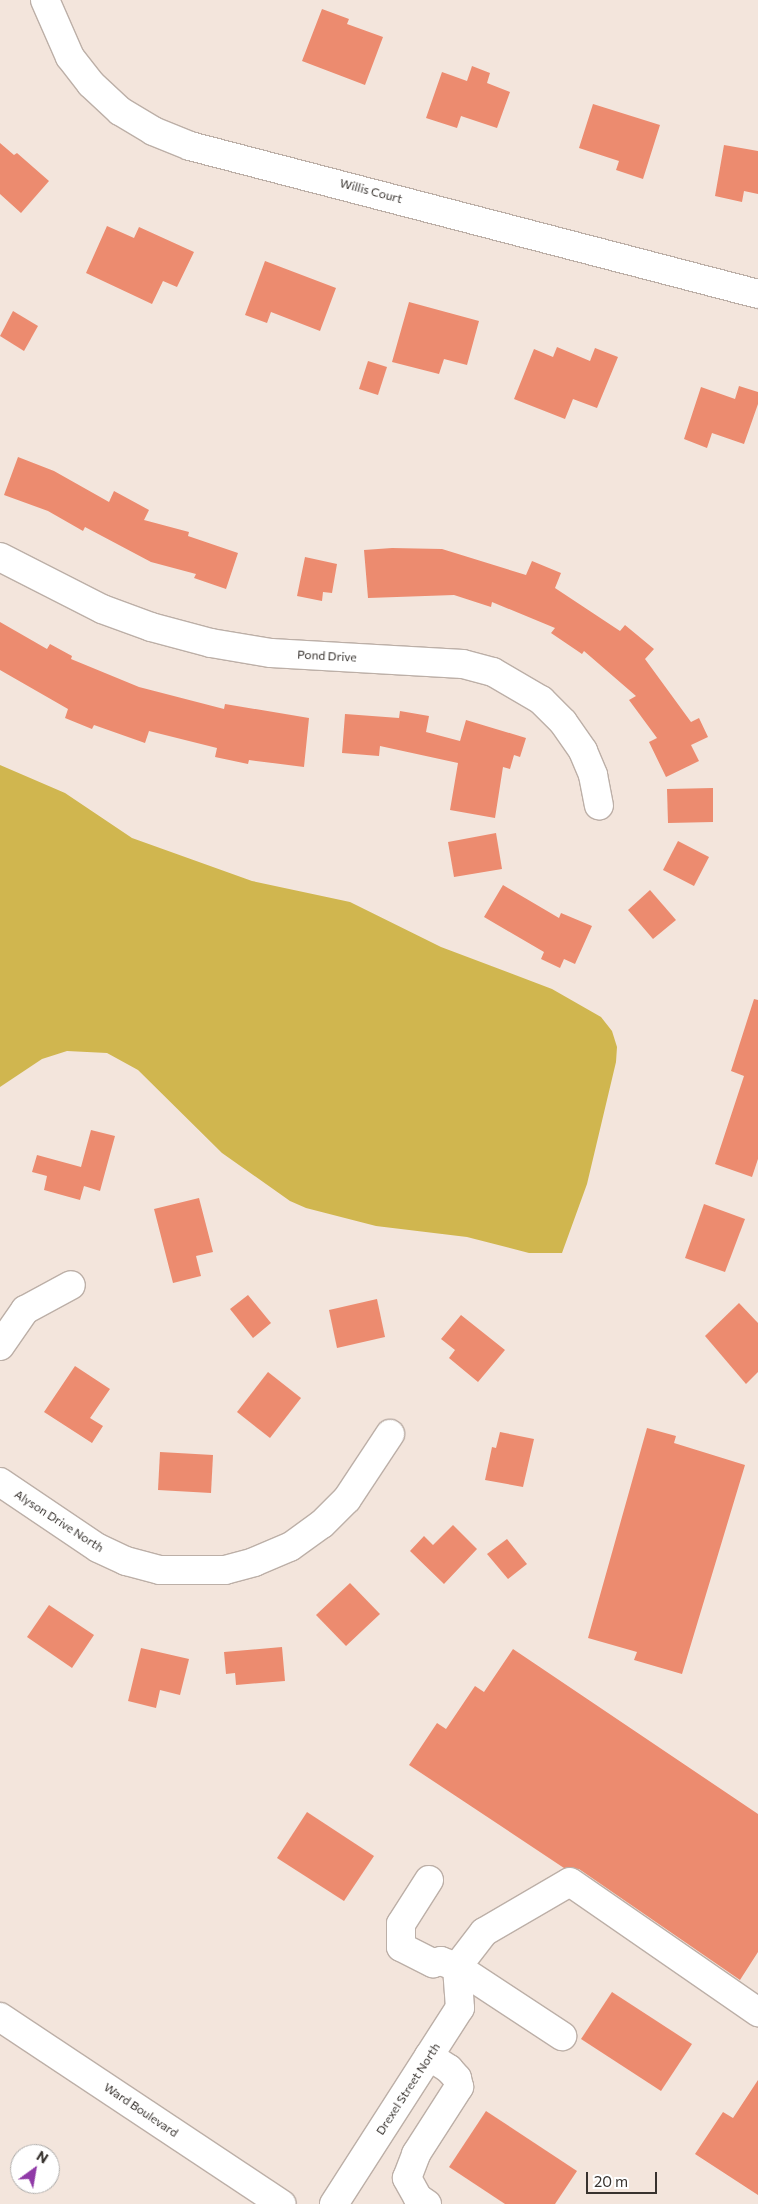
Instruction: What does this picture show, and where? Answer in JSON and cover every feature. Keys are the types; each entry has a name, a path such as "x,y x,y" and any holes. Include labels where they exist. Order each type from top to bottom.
{"street":[{"name":"Willis Court","path":"45,0 70,56 91,84 120,111 153,131 190,146 758,294"},
{"name":"Pond Drive","path":"0,558 102,609 151,627 210,643 271,653 463,664 493,672 541,700 563,722 590,767 599,805"},
{"path":"0,1346 25,1310 71,1285"},
{"name":"Alyson Drive North","path":"0,1482 98,1548 126,1561 160,1570 225,1570 254,1562 290,1547 322,1524 347,1500 390,1434"},
{"path":"430,1880 400,1924 401,1947 433,1963 440,1961 457,1967 562,2036"},
{"path":"457,1967 484,1932 570,1882 758,2012"},
{"name":"Drexel Street North","path":"334,2204 460,2008 457,1967"},
{"name":"Ward Boulevard","path":"0,2017 282,2204"},
{"path":"427,2204 418,2198 407,2178 416,2154 459,2087 458,2078 449,2069 429,2056"}],"shaded area":[{"path":"0,765 65,793 132,838 252,881 350,902 441,947 552,989 601,1017 612,1031 617,1047 616,1062 587,1184 562,1253 529,1253 467,1237 376,1226 306,1208 290,1201 222,1153 138,1070 107,1053 67,1051 42,1059 0,1087"}],"building":[{"path":"322,9 349,19 347,24 383,37 365,85 302,61"},
{"path":"472,66 490,73 487,83 510,92 497,128 461,116 457,128 426,118 442,72 467,81"},
{"path":"593,104 660,125 643,179 616,170 619,161 579,148"},
{"path":"0,143 14,155 17,153 49,181 21,213 0,194"},
{"path":"724,145 758,151 758,194 744,191 742,202 715,196"},
{"path":"107,226 134,238 139,227 194,252 177,287 163,281 152,304 86,273"},
{"path":"265,261 336,288 320,331 271,312 267,323 245,315"},
{"path":"409,302 479,321 467,365 444,359 439,374 392,362"},
{"path":"13,311 38,326 24,351 0,336"},
{"path":"557,347 590,361 595,348 618,357 597,408 573,399 565,419 514,399 534,349 553,357"},
{"path":"368,361 387,367 378,395 359,389"},
{"path":"739,386 758,392 758,404 744,444 712,433 707,448 684,439 701,387 735,399"},
{"path":"18,457 54,471 109,502 114,491 149,510 144,520 189,532 188,536 238,553 226,589 194,578 196,574 151,562 85,527 83,531 48,511 4,495"},
{"path":"392,548 442,549 526,575 532,561 561,573 555,588 620,631 625,625 654,649 645,659 691,722 699,718 708,737 691,745 699,761 666,777 649,742 657,738 629,700 636,696 584,651 582,654 551,633 555,628 492,602 491,607 454,595 368,598 364,550"},
{"path":"305,557 337,564 332,593 323,592 322,601 297,596"},
{"path":"0,622 47,649 50,644 72,656 71,659 139,687 224,709 225,704 309,718 304,767 249,760 248,764 215,757 217,748 149,731 145,743 94,725 92,729 65,718 68,709 0,670"},
{"path":"400,711 429,716 426,732 460,741 466,720 526,738 520,757 514,755 510,769 503,767 495,818 450,810 458,763 380,746 379,756 342,753 345,714 399,718"},
{"path":"713,788 713,822 668,823 667,789"},
{"path":"496,833 502,869 454,877 448,842"},
{"path":"678,841 709,857 694,886 663,870"},
{"path":"503,885 559,918 561,913 592,926 575,964 564,959 560,968 541,959 544,952 484,917"},
{"path":"650,890 676,920 653,939 628,910"},
{"path":"754,999 758,1000 758,1159 752,1177 715,1164 744,1076 731,1071"},
{"path":"91,1130 115,1136 100,1191 84,1186 80,1200 44,1190 47,1176 32,1172 37,1155 81,1167"},
{"path":"199,1198 213,1252 196,1256 201,1276 173,1283 154,1209"},
{"path":"704,1204 745,1219 725,1272 685,1258"},
{"path":"248,1295 271,1323 253,1338 230,1309"},
{"path":"377,1299 385,1337 337,1348 329,1310"},
{"path":"739,1303 758,1323 758,1372 746,1384 705,1336"},
{"path":"461,1315 505,1350 478,1382 449,1358 455,1350 441,1339"},
{"path":"75,1366 110,1389 90,1418 103,1426 92,1443 44,1412"},
{"path":"268,1372 301,1398 270,1438 237,1412"},
{"path":"647,1428 676,1436 674,1443 745,1465 682,1674 634,1660 637,1652 588,1638"},
{"path":"500,1432 534,1439 523,1487 485,1480 492,1447 496,1448"},
{"path":"160,1452 213,1455 211,1493 158,1490"},
{"path":"453,1525 477,1549 444,1584 410,1551 424,1536 433,1545"},
{"path":"507,1539 527,1564 508,1579 487,1554"},
{"path":"350,1583 380,1614 346,1646 316,1615"},
{"path":"49,1605 94,1635 72,1668 27,1637"},
{"path":"282,1647 285,1681 236,1685 235,1673 226,1674 224,1652"},
{"path":"141,1648 189,1659 180,1695 160,1690 156,1708 128,1701"},
{"path":"513,1649 758,1814 758,1952 740,1980 579,1869 564,1868 409,1765 437,1723 446,1729 475,1686 484,1692"},
{"path":"307,1812 374,1856 344,1901 277,1858"},
{"path":"612,1992 692,2044 661,2091 581,2039"},
{"path":"758,2080 758,2195 695,2154 723,2112 733,2118"},
{"path":"486,2111 577,2171 555,2204 505,2204 449,2167"}]}
